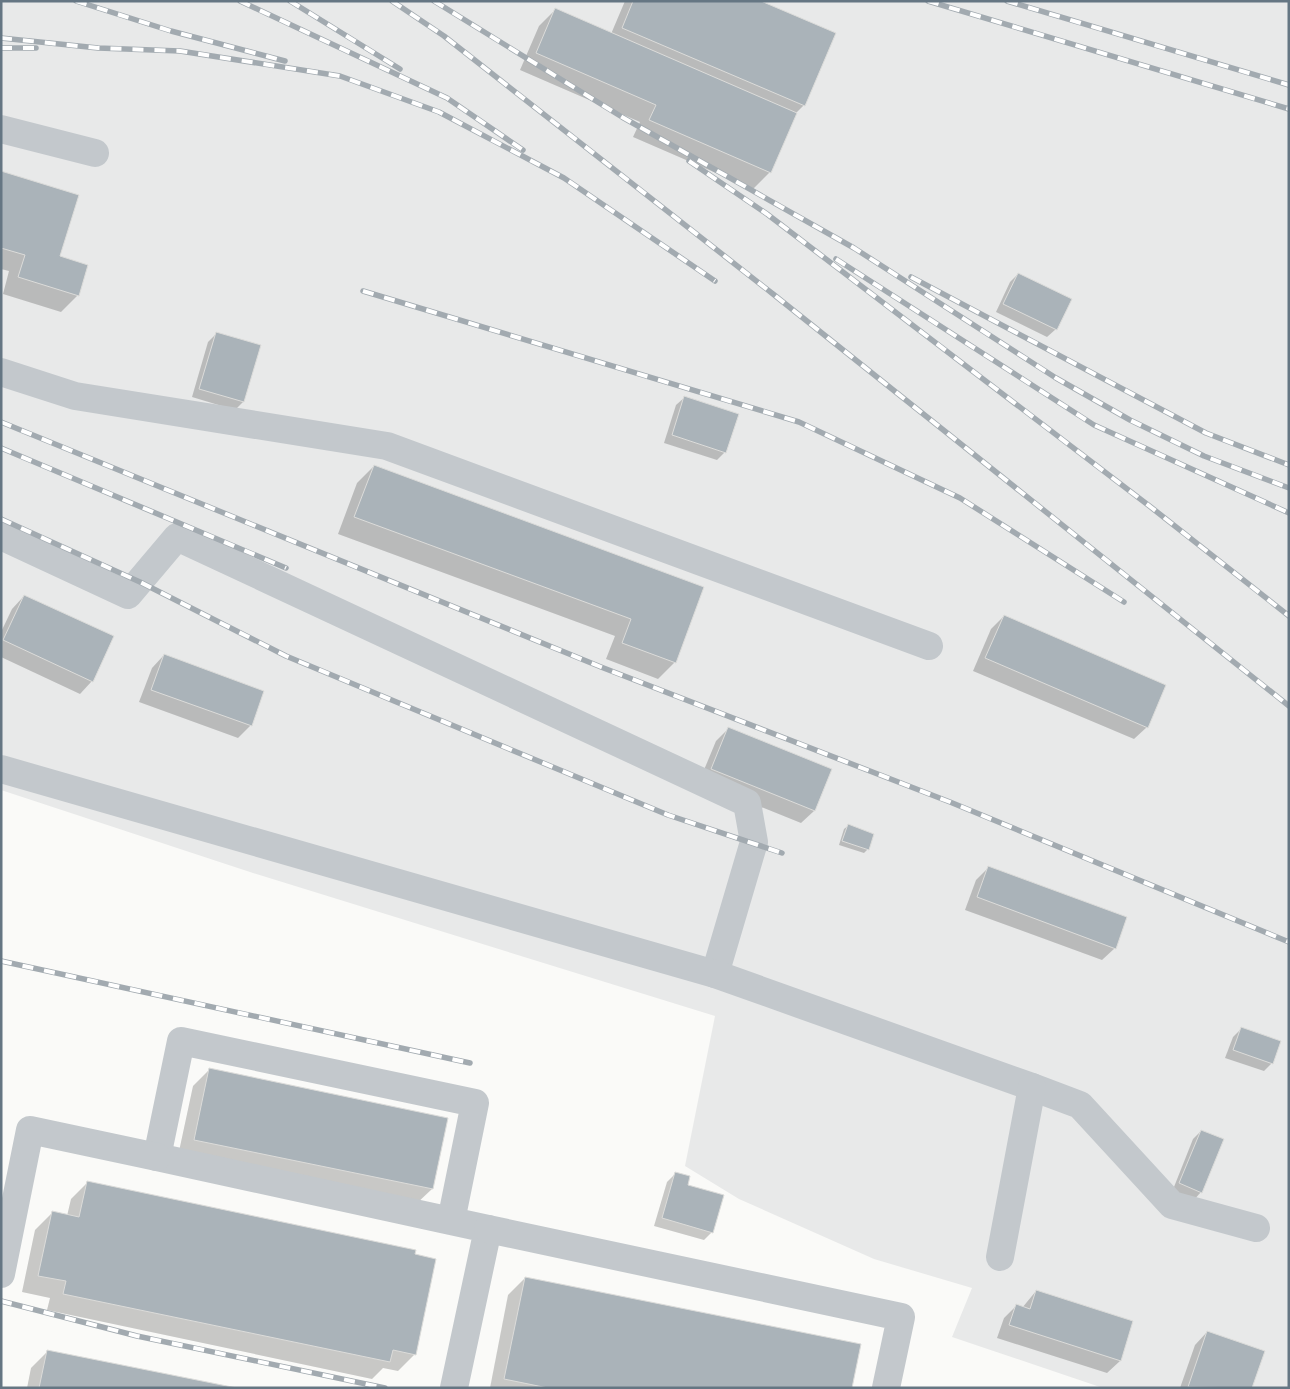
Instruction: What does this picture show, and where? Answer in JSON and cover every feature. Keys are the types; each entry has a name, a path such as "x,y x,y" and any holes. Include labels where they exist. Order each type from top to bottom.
{"street":[{"path":"1,129 95,154"},
{"path":"1,372 75,396 387,446 929,646"},
{"path":"1,536 128,596 177,537 747,803 754,842 716,974"},
{"path":"1,769 716,974 1032,1087 1080,1105 1172,1205 1256,1228"},
{"path":"157,1157 181,1041 475,1103 451,1221"},
{"path":"1000,1257 1032,1087"},
{"path":"1,1274 30,1130 901,1317 886,1388"},
{"path":"454,1388 488,1229"}],"shaded area":[{"path":"1,1 1289,1 1289,1388 1103,1388 952,1337 972,1288 874,1259 739,1199 685,1166 715,1016 253,873 1,790"}],"building":[{"path":"633,1 761,1 836,33 805,106 622,28"},
{"path":"555,8 797,113 771,173 649,120 656,105 536,53"},
{"path":"1,171 79,195 60,256 88,265 79,296 18,277 25,255 1,248"},
{"path":"1018,273 1072,299 1057,330 1003,304"},
{"path":"216,332 261,345 244,402 199,389"},
{"path":"684,396 739,414 726,453 672,435"},
{"path":"374,465 704,587 676,663 622,643 631,619 354,517"},
{"path":"24,595 114,636 93,682 3,640"},
{"path":"1004,615 1166,685 1148,728 985,658"},
{"path":"164,654 264,691 252,726 151,690"},
{"path":"728,727 832,769 815,811 711,769"},
{"path":"848,824 874,834 869,850 842,841"},
{"path":"988,866 1127,917 1116,949 977,897"},
{"path":"1241,1027 1281,1041 1273,1064 1233,1050"},
{"path":"209,1068 448,1118 433,1189 194,1140"},
{"path":"1201,1130 1224,1139 1202,1193 1179,1183"},
{"path":"675,1172 690,1176 688,1185 724,1195 713,1233 662,1218"},
{"path":"87,1181 416,1250 415,1254 436,1259 416,1355 393,1350 390,1362 63,1294 66,1281 38,1276 52,1211 79,1217"},
{"path":"525,1277 861,1344 852,1388 548,1388 504,1379"},
{"path":"1036,1290 1133,1321 1121,1361 1009,1325 1016,1304 1030,1309"},
{"path":"1207,1331 1265,1351 1252,1388 1188,1387"},
{"path":"47,1350 237,1388 39,1388"}],"railway":[{"path":"76,1 171,31 285,61"},
{"path":"240,1 447,98 523,150"},
{"path":"290,1 400,69"},
{"path":"392,1 444,36 773,294 1289,706"},
{"path":"434,1 622,117 854,248 1056,378 1130,420 1204,456 1289,488"},
{"path":"928,1 1289,109"},
{"path":"1007,1 1289,85"},
{"path":"1,38 98,48 180,51 340,76 439,112 564,178 715,281"},
{"path":"1,48 36,48"},
{"path":"689,161 767,214 1152,508 1289,616"},
{"path":"836,259 1094,425 1289,513"},
{"path":"911,277 1206,433 1289,465"},
{"path":"363,291 799,422 960,498 1124,602"},
{"path":"1,422 601,667 950,802 1289,942"},
{"path":"1,448 286,568"},
{"path":"1,519 140,582 286,656 668,815 782,853"},
{"path":"1,961 470,1063"},
{"path":"1,1301 137,1336 385,1388"}]}
